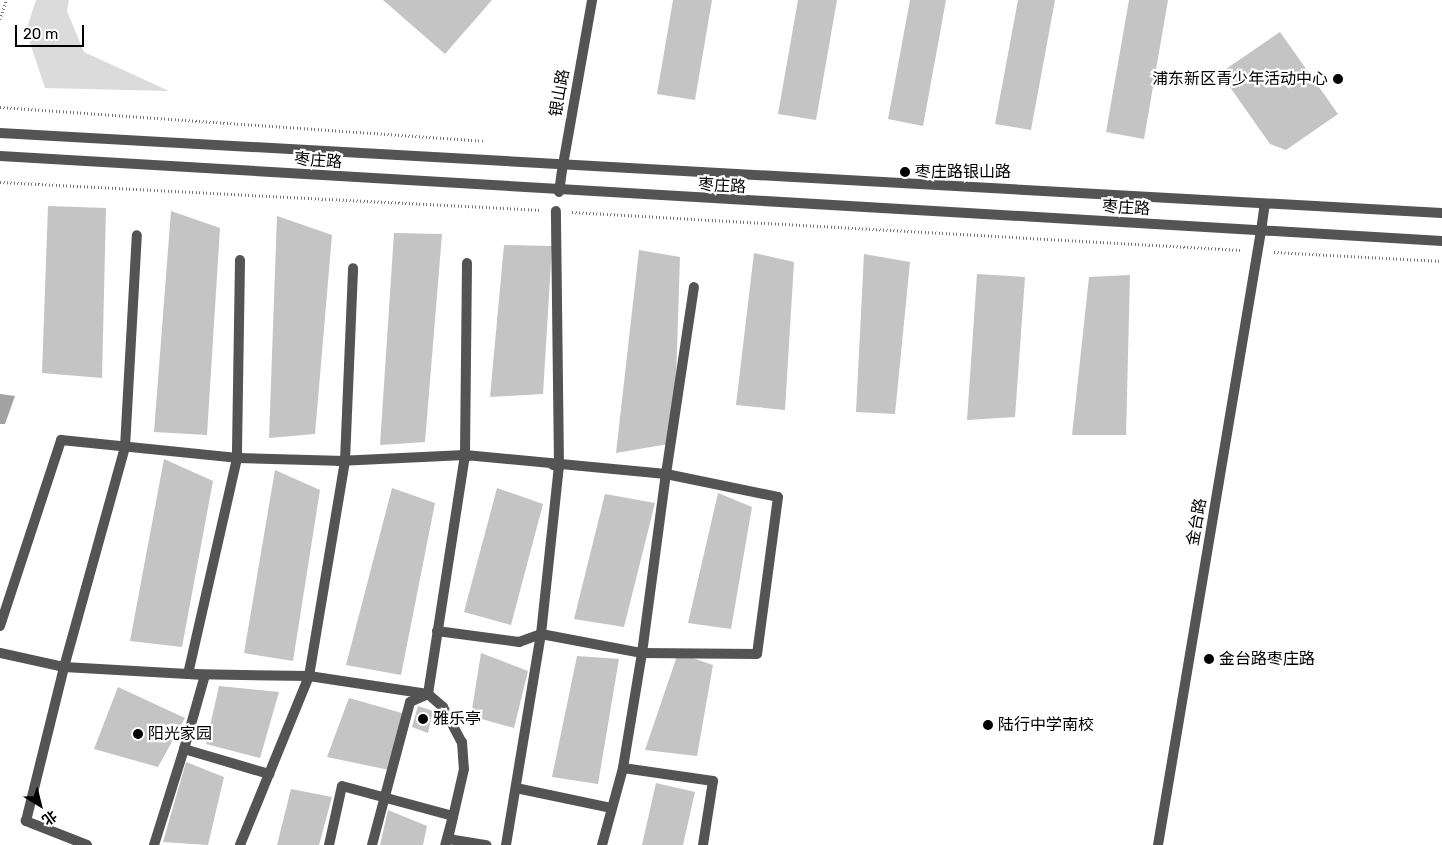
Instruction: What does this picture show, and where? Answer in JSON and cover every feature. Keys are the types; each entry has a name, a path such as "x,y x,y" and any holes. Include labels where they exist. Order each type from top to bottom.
{"street":[{"name":"银山路","path":"559,192 592,0"},
{"name":"枣庄路","path":"0,133 1442,213"},
{"name":"枣庄路","path":"0,156 559,192 1442,241"},
{"name":"金台路","path":"1158,845 1265,204"},
{"path":"506,845 541,634 559,466 556,211"},
{"path":"87,845 26,821 64,667 124,447 137,235"},
{"path":"188,674 237,458 240,260"},
{"path":"428,694 465,455 467,263"},
{"path":"240,845 309,676 345,461 353,268"},
{"path":"602,845 622,768 642,653 694,287"},
{"path":"0,626 61,440 237,458 345,461 465,455 559,466 666,474 778,497 757,654 642,653 541,634 518,642 437,631"},
{"path":"0,653 64,667 205,675 154,845"},
{"path":"188,674 309,676 428,694 443,707 462,742 464,769 448,839 487,845"},
{"path":"372,845 410,702 428,694"},
{"path":"184,749 269,774"},
{"path":"622,768 713,781 703,845"},
{"path":"329,845 342,786 386,796 453,816"},
{"path":"516,788 612,808"},
{"path":"445,845 453,816"}],"path":[{"path":"0,19 6,0"},
{"path":"0,182 1442,261"}],"shaded area":[{"path":"36,0 69,0 67,11 84,52 169,91 45,88 26,31"},
{"path":"0,394 15,396 5,424 0,424"}],"building":[{"path":"383,0 492,0 445,54"},
{"path":"673,0 712,0 695,100 657,94"},
{"path":"798,0 837,0 816,120 778,114"},
{"path":"910,0 946,0 923,126 888,119"},
{"path":"1018,0 1055,0 1031,130 995,124"},
{"path":"1129,0 1168,0 1144,139 1106,132"},
{"path":"1280,32 1338,114 1286,150 1270,144 1220,73"},
{"path":"48,206 106,208 102,378 42,373"},
{"path":"171,211 220,228 207,435 154,432"},
{"path":"277,216 332,235 315,434 269,438"},
{"path":"394,233 442,234 425,442 380,445"},
{"path":"504,245 552,246 543,394 490,397"},
{"path":"639,250 680,257 674,443 616,453"},
{"path":"754,253 794,262 785,410 736,405"},
{"path":"864,254 910,262 895,414 856,412"},
{"path":"977,274 1025,277 1015,417 967,420"},
{"path":"1130,275 1126,435 1072,435 1089,277"},
{"path":"164,459 213,481 182,647 130,641"},
{"path":"275,470 320,490 293,661 244,653"},
{"path":"392,488 435,503 401,675 346,665"},
{"path":"497,488 543,504 511,625 464,612"},
{"path":"718,493 752,507 731,629 688,623"},
{"path":"605,494 655,503 624,627 574,619"},
{"path":"481,653 528,671 514,728 471,716"},
{"path":"678,653 713,665 697,756 645,750"},
{"path":"577,656 619,659 598,784 552,777"},
{"path":"219,686 279,692 260,758 206,744"},
{"name":"阳光家园","path":"118,687 185,718 158,767 94,749"},
{"path":"349,698 402,713 389,770 327,757"},
{"name":"雅乐亭","path":"418,706 433,711 428,733 412,727"},
{"path":"186,762 224,777 208,845 163,842"},
{"path":"656,783 695,792 683,845 642,845"},
{"path":"291,789 332,797 319,845 277,845"},
{"path":"388,810 427,826 423,845 380,845"}],"place":[{"name":"浦东新区青少年活动中心","path":"1338,79"},
{"name":"枣庄路银山路","path":"905,172"},
{"name":"金台路枣庄路","path":"1209,659"},
{"name":"雅乐亭","path":"423,719"},
{"name":"陆行中学南校","path":"988,725"},
{"name":"阳光家园","path":"138,734"}]}
